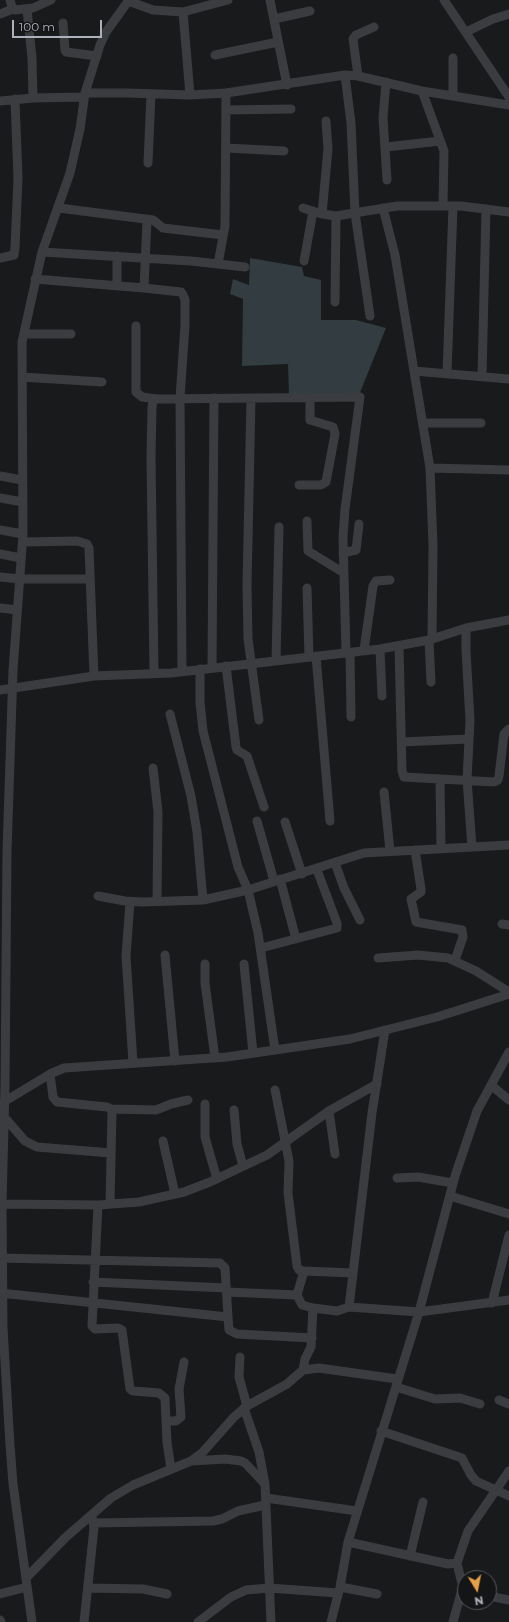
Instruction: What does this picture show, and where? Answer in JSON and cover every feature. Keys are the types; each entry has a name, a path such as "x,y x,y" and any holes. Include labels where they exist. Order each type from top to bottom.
{"street":[{"path":"10,0 13,9"},
{"path":"0,14 13,9 27,8 51,0"},
{"path":"32,1622 13,1484 3,1370 1,1292 5,1118 2,1103 3,895 17,610 23,538 22,377 24,334 42,252 59,208 70,173 80,129 84,95 106,32 129,1 153,10 183,12 228,0"},
{"path":"270,0 287,85"},
{"path":"444,0 509,97"},
{"path":"27,8 32,58 33,98"},
{"path":"274,19 310,11"},
{"path":"183,12 190,95"},
{"path":"466,32 493,19 509,14"},
{"path":"63,23 66,52 97,56"},
{"path":"358,76 353,39 356,35 374,27"},
{"path":"215,56 278,42"},
{"path":"452,58 453,96"},
{"path":"345,75 351,123 356,213 370,316"},
{"path":"0,101 84,95 190,95 226,93 287,85 345,75 358,76 422,91 509,105"},
{"path":"386,82 383,112 387,180"},
{"path":"422,91 440,141 445,160 443,206"},
{"path":"218,264 223,235 226,93"},
{"path":"148,163 151,94"},
{"path":"0,258 14,255 16,248 18,178 15,99"},
{"path":"226,110 291,109"},
{"path":"322,214 328,149 326,121"},
{"path":"386,147 440,141"},
{"path":"226,148 284,151"},
{"path":"303,208 313,212 336,216 398,206 453,206 509,212"},
{"path":"447,374 453,206"},
{"path":"59,208 156,221 163,228 223,235"},
{"path":"383,208 395,255 430,468 434,545 431,682"},
{"path":"482,376 486,209"},
{"path":"304,261 313,212"},
{"path":"335,302 336,216"},
{"path":"144,288 147,220"},
{"path":"42,252 145,257 246,267"},
{"path":"116,256 117,286"},
{"path":"35,279 180,292 185,300 186,325 180,398 182,671"},
{"path":"136,326 136,392 142,397 156,399 251,399 358,396 361,400 345,509 343,553 351,717"},
{"path":"24,334 71,334"},
{"path":"414,371 509,379"},
{"path":"22,377 102,382"},
{"path":"212,668 214,398"},
{"path":"299,485 321,485 326,482 335,434 332,427 310,420 310,398"},
{"path":"154,673 151,457 152,407 153,401 156,399"},
{"path":"251,399 247,585 248,639 259,720"},
{"path":"423,423 481,423"},
{"path":"430,468 509,470"},
{"path":"0,476 22,480"},
{"path":"0,498 23,502"},
{"path":"307,520 308,551 344,573"},
{"path":"343,553 356,550 359,524"},
{"path":"276,661 279,527"},
{"path":"0,530 23,538 77,541 87,544 90,553 94,676"},
{"path":"0,554 21,558"},
{"path":"0,577 20,579 90,579"},
{"path":"364,650 373,586 376,582 390,580"},
{"path":"306,588 330,821"},
{"path":"0,608 17,610"},
{"path":"0,690 94,676 182,671 380,649 431,639 466,628 509,620"},
{"path":"466,628 470,720 467,780 472,847"},
{"path":"399,646 402,771 404,777 494,782 498,780 501,745 504,734 509,729"},
{"path":"380,649 382,696"},
{"path":"226,666 236,747 237,750 247,756 264,807"},
{"path":"200,669 200,702 203,731 238,867 248,890 261,948 275,1050"},
{"path":"170,714 191,796 197,832 203,900"},
{"path":"402,742 468,739"},
{"path":"153,768 158,812 157,901"},
{"path":"440,780 441,848"},
{"path":"384,792 390,851"},
{"path":"257,821 296,939"},
{"path":"285,822 302,874"},
{"path":"98,896 130,902 203,900 248,890 277,880 317,870 364,853 509,845"},
{"path":"415,850 421,889 421,892 411,899 416,922 462,930 463,937 455,960"},
{"path":"335,863 344,888 360,920"},
{"path":"261,948 333,930 338,926 317,870"},
{"path":"130,902 126,956 133,1063"},
{"path":"165,955 175,1061"},
{"path":"378,958 418,955 455,960 476,971 509,993"},
{"path":"205,964 205,984 215,1058"},
{"path":"244,964 253,1053"},
{"path":"2,1103 50,1074 64,1068 215,1058 350,1039 437,1017 509,993"},
{"path":"349,1307 376,1084 385,1030"},
{"path":"331,1622 348,1542 381,1431 419,1312 466,1138 491,1085 507,1061 509,1052"},
{"path":"50,1074 54,1097 57,1102 107,1107 111,1109 156,1110 171,1104 188,1100"},
{"path":"2,1204 98,1205 139,1202 176,1194 218,1179 267,1155 329,1111 376,1084"},
{"path":"491,1085 509,1100"},
{"path":"275,1090 289,1161 288,1194 297,1266 299,1270 304,1271 353,1273"},
{"path":"205,1104 205,1138 218,1179"},
{"path":"110,1204 111,1109"},
{"path":"234,1110 237,1144 243,1166"},
{"path":"329,1111 335,1154"},
{"path":"5,1118 25,1141 37,1147 111,1153"},
{"path":"163,1141 176,1194"},
{"path":"396,1178 418,1177 453,1183"},
{"path":"450,1196 509,1214"},
{"path":"98,1205 92,1301 92,1327 118,1328 122,1330 130,1389 133,1391 163,1395 166,1404 167,1442 172,1469"},
{"path":"492,1303 509,1235"},
{"path":"1,1258 220,1263 225,1268 229,1330 237,1334 312,1338"},
{"path":"304,1271 297,1295 302,1305 313,1308 337,1311 349,1307 419,1312 509,1300"},
{"path":"94,1282 297,1295"},
{"path":"1,1292 228,1316"},
{"path":"303,1370 304,1359 311,1347 313,1308"},
{"path":"240,1357 239,1377 259,1452 264,1484 271,1622"},
{"path":"167,1421 176,1421 181,1417 179,1389 184,1362"},
{"path":"0,1594 26,1583 121,1491 191,1461 202,1453 234,1417 246,1407 287,1384 303,1370 319,1368 396,1383 435,1399 460,1398 480,1404"},
{"path":"500,1400 509,1404"},
{"path":"381,1431 462,1458 470,1475 476,1481 509,1496"},
{"path":"191,1461 225,1459 241,1461 245,1463 264,1484"},
{"path":"459,1570 457,1563 468,1531 509,1471"},
{"path":"92,1518 213,1521 266,1502 357,1511"},
{"path":"410,1556 423,1502"},
{"path":"84,1622 88,1588 92,1518"},
{"path":"348,1542 448,1564 457,1563"},
{"path":"88,1588 143,1589 167,1594"},
{"path":"198,1622 231,1597 246,1590 269,1588 339,1590 377,1594"},
{"path":"497,1598 509,1600"},
{"path":"453,1622 457,1609"}],"shaded area":[{"path":"250,258 302,267 304,276 321,280 321,320 356,320 386,328 359,395 289,396 288,364 242,366 243,299 230,294 233,279 249,285"}]}
